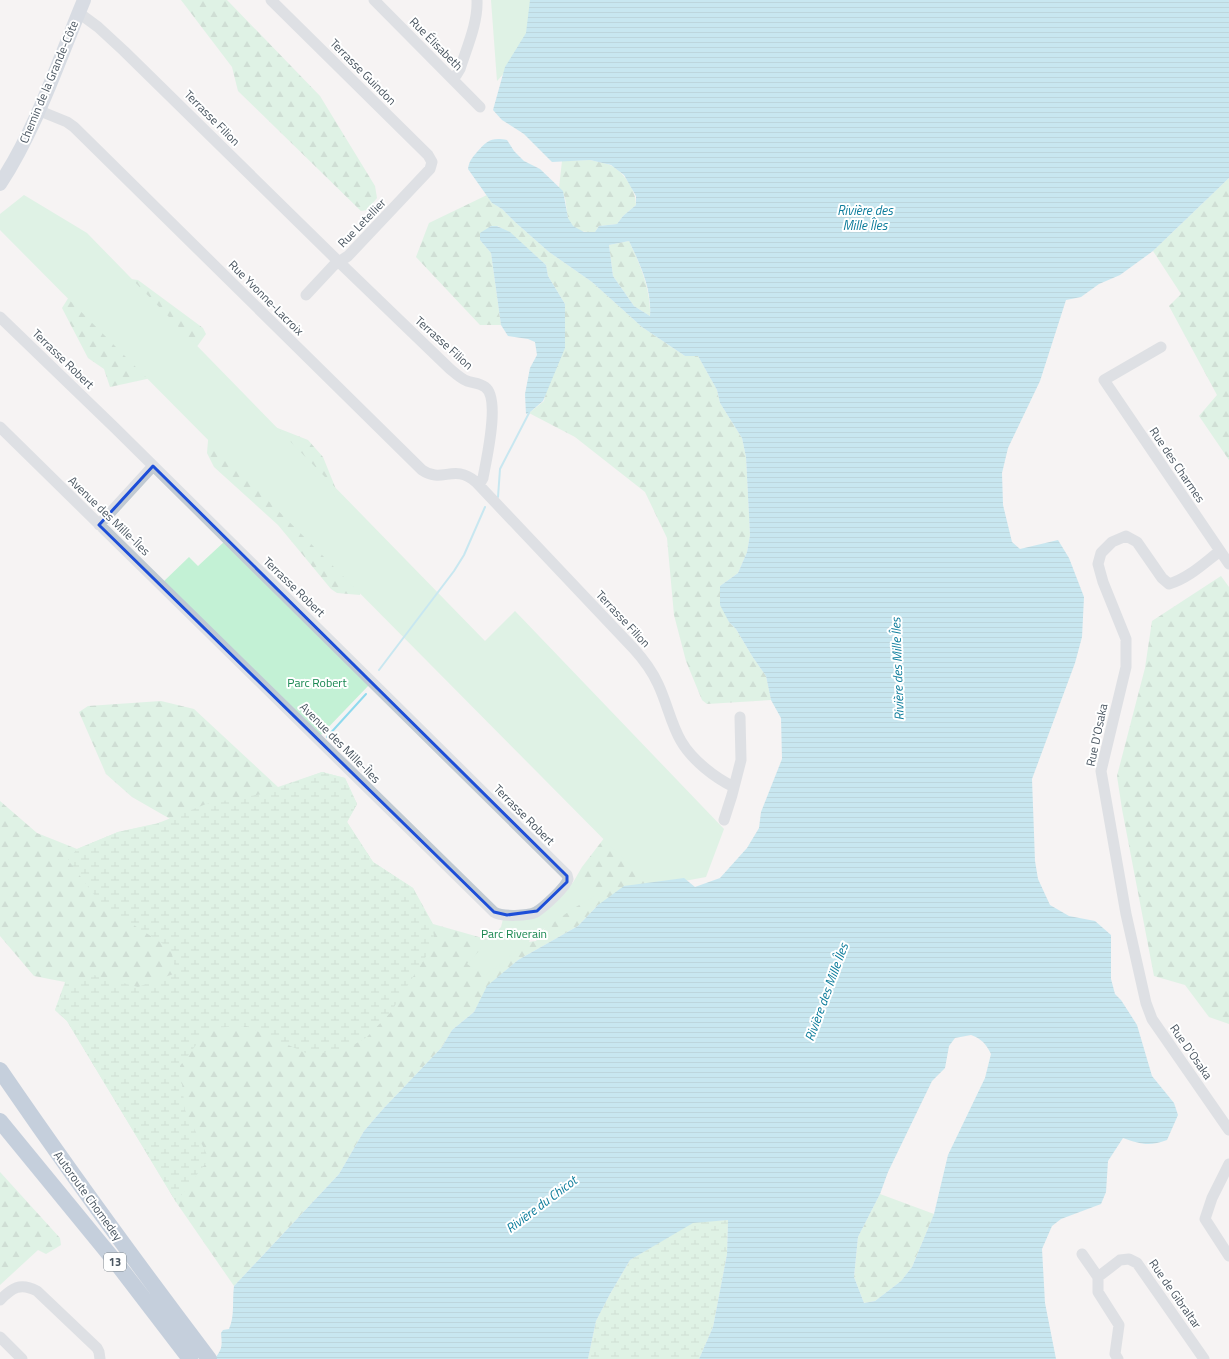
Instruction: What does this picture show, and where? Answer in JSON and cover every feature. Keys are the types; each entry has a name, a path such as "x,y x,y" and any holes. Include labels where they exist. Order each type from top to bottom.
{"highway":[{"name":"Autoroute Chomedey","path":"0,1070 123,1245 189,1349"},
{"name":"Autoroute Chomedey","path":"0,1121 189,1349 209,1359"}],"main road":[{"name":"Chemin de la Grande-Côte","path":"0,184 24,143 40,111 81,6"}],"street":[{"name":"Terrasse Guindon","path":"272,0 428,155 432,160 432,164"},
{"name":"Rue Élisabeth","path":"374,0 480,107"},
{"path":"453,79 460,69 475,20 477,0"},
{"name":"Terrasse Filion","path":"81,6 98,27 449,368 464,380 483,386 487,389 492,402 491,428 483,478 479,485 634,649 650,668 656,679 678,735 685,747 709,771 734,787"},
{"name":"Rue Yvonne-Lacroix","path":"40,111 67,122 74,127 419,468 425,473 433,475 455,473 464,474 473,479 479,485"},
{"name":"Rue Letellier","path":"306,295 329,270 348,256 428,172 432,167 432,164"},
{"name":"Terrasse Robert","path":"0,317 153,466 568,877"},
{"name":"Rue des Charmes","path":"1161,347 1104,380 1229,564"},
{"name":"Avenue des Mille-Îles","path":"0,427 494,912 503,915 535,912 558,892 567,882 568,877"},
{"path":"99,525 153,466"},
{"name":"Rue D'Osaka","path":"1220,551 1178,582 1169,584 1162,578 1137,542 1126,536 1112,542 1100,553 1098,564 1103,582 1126,639 1126,667 1101,771 1126,914 1146,1003 1152,1019 1229,1130"},
{"path":"724,820 741,760 740,717"},
{"path":"1229,1164 1212,1198 1205,1219 1229,1256"},
{"path":"1082,1254 1098,1277 1098,1292 1119,1325 1115,1354 1118,1359"},
{"name":"Rue de Gibraltar","path":"1098,1277 1120,1260 1129,1259 1138,1263 1204,1359"},
{"path":"0,1300 9,1291 17,1287 28,1287 37,1291 97,1348 100,1359"},
{"path":"0,1338 22,1359"}],"highlighted area":[{"path":"153,466 567,876 567,882 537,911 507,915 494,912 99,525"}],"green space":[{"path":"181,0 227,0 320,96 375,186 377,198 367,210 361,211 238,91 232,67"},
{"path":"491,0 553,0 531,44 497,81"},
{"path":"590,160 610,165 617,169 629,183 636,199 636,205 623,216 617,224 599,226 595,232 582,231 574,228 570,223 566,201 559,188 562,161"},
{"path":"1229,178 1229,460 1199,416 1217,395 1169,306 1181,294 1153,251"},
{"path":"24,195 87,233 485,641 515,611 724,829 706,877 651,887 0,230 0,214"},
{"path":"487,195 492,203 502,209 549,252 592,282 642,327 685,356 698,356 717,390 720,403 742,438 746,457 750,535 747,552 738,573 720,586 729,622 736,629 766,676 771,700 707,704 702,700 686,661 674,615 667,538 645,492 575,437 529,413 544,401 565,304 548,276 546,265 510,233 498,226 491,226 480,240 491,253 501,325 480,325 416,257 429,223"},
{"path":"629,241 641,268 647,287 650,316 634,306 613,276 609,245"},
{"path":"116,277 138,280 203,328 206,334 183,366 174,373 110,387 104,369 88,358 62,308 72,292"},
{"path":"219,405 308,440 323,457 363,556 364,575 360,595 337,593 331,589 278,525 214,467 207,453 211,406"},
{"name":"Parc Robert","path":"224,542 370,684 319,737 162,583 189,557 198,566"},
{"path":"1221,576 1229,587 1229,1024 1209,1017 1185,985 1154,976 1117,776 1145,668 1152,621"},
{"path":"161,701 194,709 278,787 322,772 345,778 357,804 347,822 373,862 413,888 433,924 507,945 536,941 557,910 582,867 605,837 684,878 598,905 578,926 518,960 488,986 474,1012 452,1030 442,1047 364,1131 339,1174 234,1286 176,1202 67,1021 55,1010 65,982 34,976 0,936 0,801 37,833 77,849 118,832 172,820 132,797 106,774 79,712 88,706"},
{"path":"322,772 345,778 357,804 347,822 373,862 413,888 432,924 435,942 391,1012 367,1037 343,1051 308,1054 246,1026 209,1028 180,1066 185,1110 209,1159 176,1202 67,1021 55,1010 66,982 94,975 138,987 176,973 171,949 101,904 68,860 77,849 118,832 156,824 206,804 262,794"},
{"name":"Parc Riverain","path":"579,877 597,895 574,908 538,933 530,939 528,946 525,949 513,952 504,962 485,975 467,964 501,927 503,919 532,916"},
{"path":"0,1172 60,1238 61,1245 46,1254 38,1250 0,1285"},
{"path":"880,1194 934,1214 912,1267 901,1281 875,1301 864,1303 854,1277 858,1237"},
{"path":"728,1220 727,1254 713,1327 699,1359 588,1359 596,1321 630,1260 693,1222"}],"water":[{"name":"Rivière des Mille Îles","path":"530,0 1229,0 1229,178 1153,251 1120,275 1099,284 1081,297 1066,300 1040,381 1008,448 1002,473 1003,505 1012,542 1020,549 1058,540 1069,558 1084,597 1082,637 1075,663 1032,779 1035,861 1038,879 1050,905 1069,916 1095,921 1111,935 1111,979 1115,994 1121,1000 1137,1025 1152,1076 1174,1103 1178,1115 1167,1140 1145,1144 1123,1138 1108,1161 1106,1192 1101,1204 1061,1219 1052,1226 1042,1249 1045,1303 1056,1359 699,1359 713,1327 727,1254 728,1220 693,1223 630,1260 596,1321 588,1359 214,1359 221,1347 221,1333 223,1330 229,1329 231,1324 233,1314 234,1286 339,1174 364,1131 442,1047 452,1030 474,1012 487,986 518,960 578,926 598,905 624,886 684,878 695,887 720,878 747,848 759,828 761,812 782,759 781,718 771,700 766,676 736,629 729,622 720,605 720,586 738,573 747,552 750,535 746,457 742,438 720,403 717,390 698,356 685,356 642,327 592,282 549,252 502,209 492,203 468,169 472,158 487,143 497,139 507,140 514,151 524,161 540,169 563,191 568,218 573,226 584,232 595,232 599,226 617,224 623,216 636,205 636,196 624,175 611,165 590,160 552,162 524,134 502,120 493,110 505,67 526,33","holes":["629,241 647,286 650,316 634,306 613,276 609,245","971,1035 983,1042 991,1054 985,1078 948,1155 934,1214 912,1267 901,1281 875,1301 864,1303 854,1277 858,1237 880,1194 888,1172 932,1081 945,1068 949,1046 955,1038"]},
{"path":"491,226 497,226 510,232 546,265 548,276 565,304 565,348 543,401 526,414 525,394 530,368 537,355 535,342 528,339 508,336 501,325 491,253 480,240 480,233"}],"waterway":[{"path":"498,497 500,469 529,413"},
{"path":"379,670 454,571 464,555 485,507"},
{"path":"327,737 366,694"}],"water label":[{"name":"Rivière du Chicot","path":"541,1204"}]}
